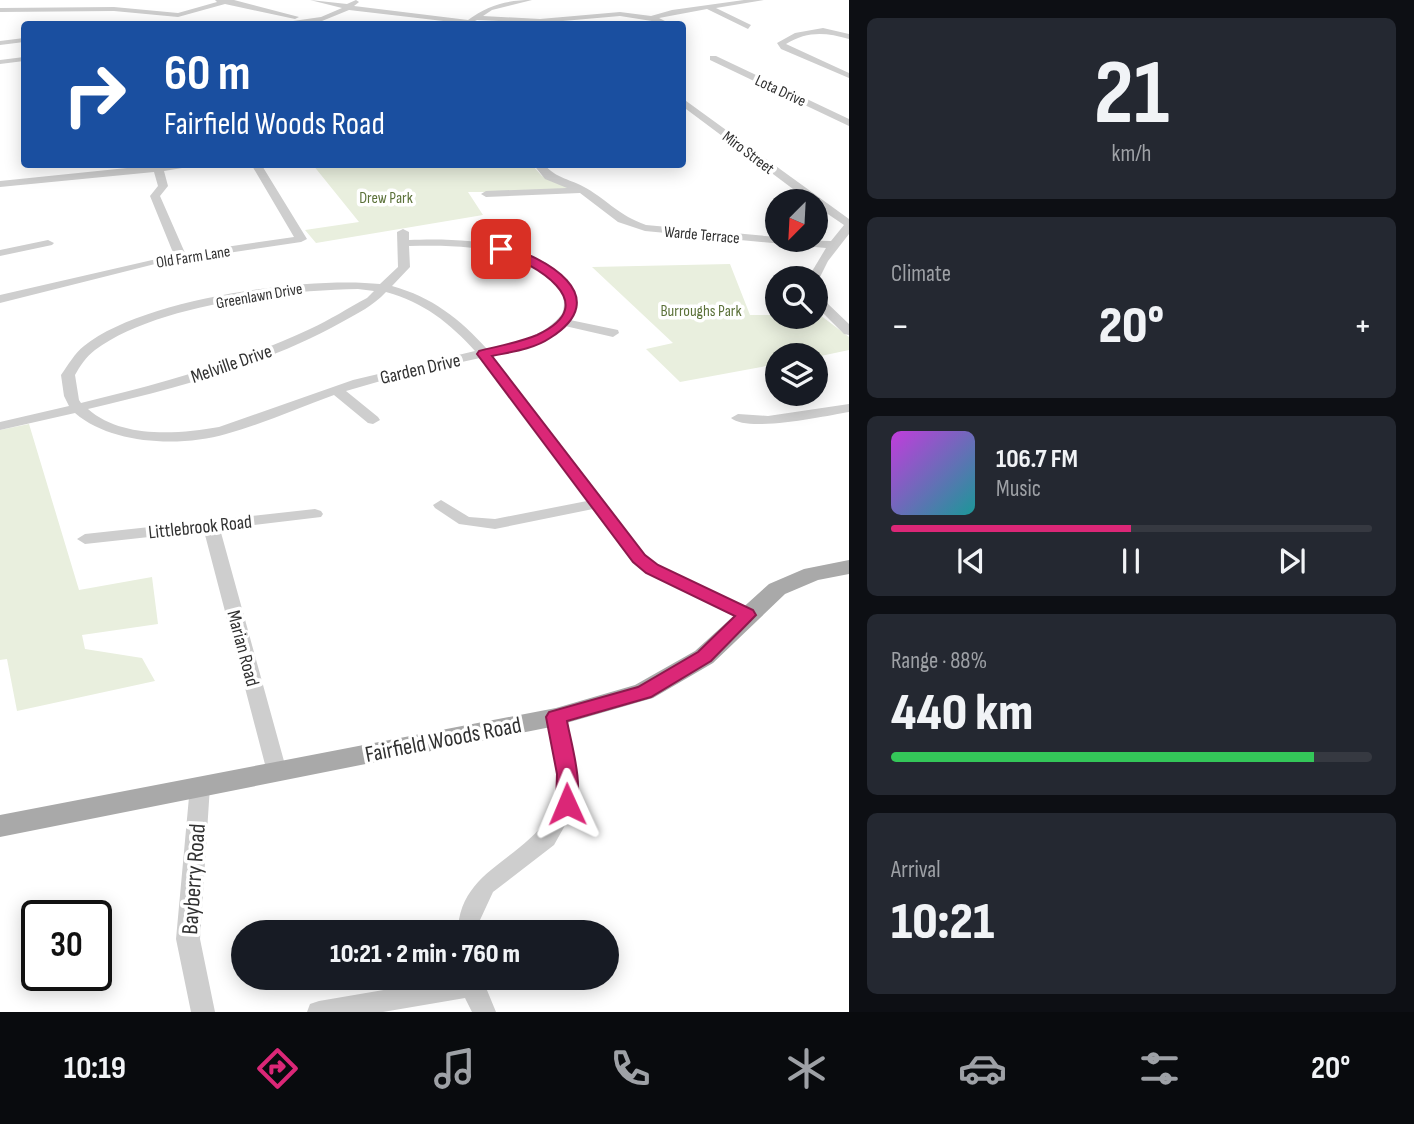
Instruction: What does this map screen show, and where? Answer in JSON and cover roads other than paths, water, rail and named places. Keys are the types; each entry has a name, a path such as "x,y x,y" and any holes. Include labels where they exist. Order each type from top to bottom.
{"main road":[{"name":"Fairfield Woods Road","path":"0,826 556,717 644,692 704,657 777,589 812,574 849,567"}],"street":[{"path":"0,10 52,14 118,10 184,15 225,0 295,17"},
{"path":"314,0 349,8 461,21"},
{"path":"305,21 330,17 349,8 358,0"},
{"path":"471,21 490,8 534,0"},
{"path":"651,18 760,0"},
{"path":"116,21 118,10 129,1"},
{"path":"706,9 716,18 748,27"},
{"path":"706,9 727,20"},
{"path":"554,21 600,13 660,21"},
{"path":"405,21 414,16"},
{"path":"849,37 834,31 816,29 781,43 784,47 849,76"},
{"path":"0,43 21,40"},
{"name":"Lota Drive","path":"713,58 849,123"},
{"path":"0,62 21,59"},
{"name":"Miro Street","path":"686,104 799,189"},
{"path":"0,184 167,168"},
{"name":"Old Farm Lane","path":"0,299 181,257 301,239 258,168"},
{"name":"Warde Terrace","path":"542,168 550,177 582,190 622,220 645,229 833,245"},
{"path":"158,169 163,186 155,196 181,257"},
{"path":"486,194 582,190"},
{"name":"Miro Street","path":"828,210 849,225"},
{"path":"821,266 849,225"},
{"name":"Melville Drive","path":"0,426 180,380 266,353 329,326 388,289 401,276 406,265 406,238 501,249 541,265 566,286 572,299 570,313 563,322"},
{"path":"0,253 48,243"},
{"name":"Greenlawn Drive","path":"77,408 72,401 68,375 79,357 89,348 116,333 188,308 261,293 326,285 388,289 444,312 484,354 627,545 652,569 747,615"},
{"path":"828,311 849,331"},
{"path":"563,322 613,333"},
{"name":"Garden Drive","path":"77,408 97,422 129,432 160,437 222,431 336,390 405,370 519,346 544,337 563,322"},
{"path":"336,390 373,420"},
{"path":"738,418 768,421 849,408"},
{"path":"441,505 465,521 495,524 596,504"},
{"name":"Littlebrook Road","path":"85,539 315,514"},
{"name":"Marian Road","path":"211,525 277,772"},
{"path":"469,920 485,886 546,839 567,804 567,774 556,717"},
{"name":"Bayberry Road","path":"200,786 188,939 203,1012"},
{"path":"319,1012 430,990"},
{"path":"474,990 484,1012"}],"park label":[{"name":"Drew Park","path":"386,197"},
{"name":"Burroughs Park","path":"701,310"}]}
